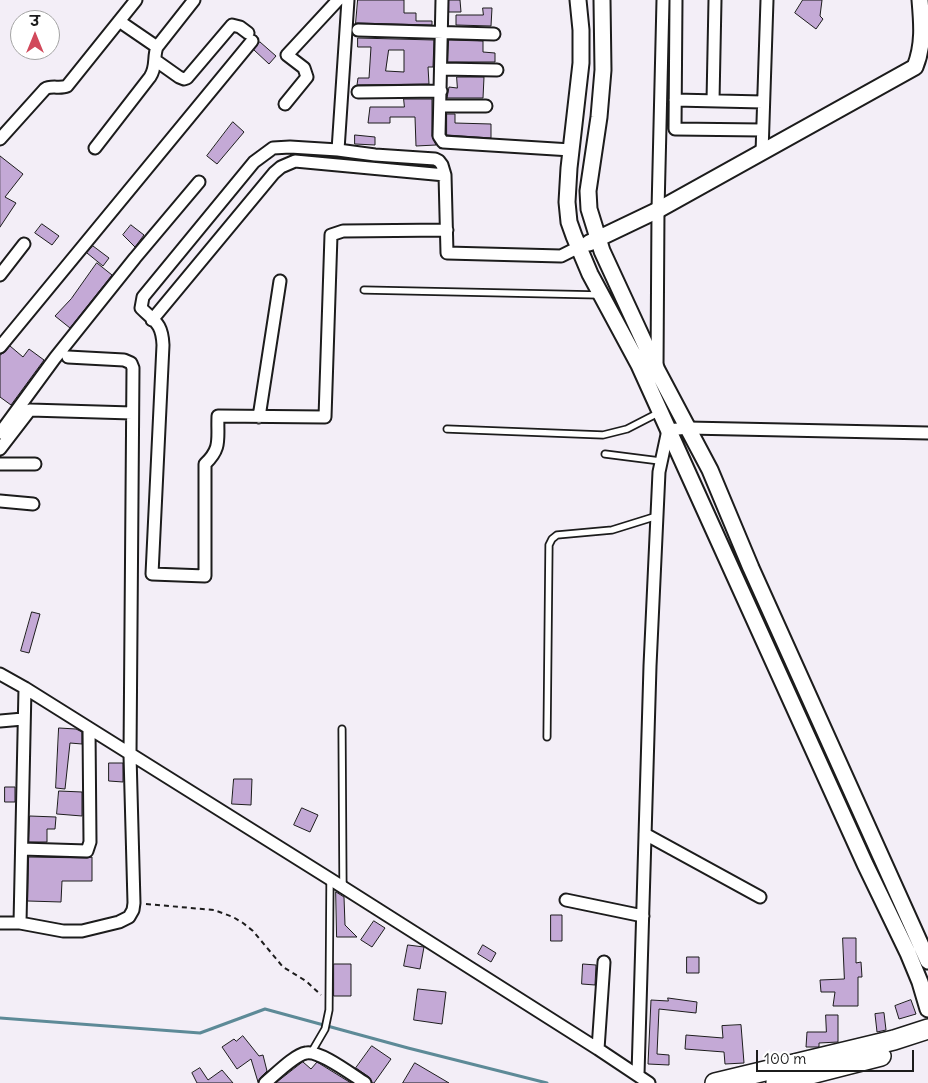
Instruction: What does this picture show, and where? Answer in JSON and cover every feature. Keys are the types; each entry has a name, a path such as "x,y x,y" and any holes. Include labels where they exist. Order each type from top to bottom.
{"highway":[{"path":"715,1083 926,1034"},
{"path":"776,1083 926,1034"}],"street":[{"path":"0,139 45,89 48,87 59,88 68,86 136,0"},
{"path":"95,148 150,77 155,68 157,47 194,0"},
{"path":"285,104 307,77 304,68 287,55 338,0"},
{"path":"338,150 348,0"},
{"path":"442,0 442,69 439,136 443,142 571,150"},
{"path":"578,0 581,30 581,63 567,202 569,222 578,247 640,365 865,864 924,986 928,1010 926,1034"},
{"path":"602,0 603,70 599,117 588,191 589,209 602,251 657,370 710,470 751,568 928,961"},
{"path":"649,385 657,370 658,210 664,0"},
{"path":"676,0 675,129 762,130"},
{"path":"713,101 715,0"},
{"path":"762,153 767,0"},
{"path":"447,230 343,232 331,235 325,418 218,416 217,449 215,455 205,464 206,576 152,574 163,345 159,324 152,320 141,308 143,297 254,162 273,148 290,147 435,159 442,165 445,175 447,230 447,253 561,256 658,210 922,66 920,0"},
{"path":"119,20 157,47"},
{"path":"0,347 250,37 240,27 232,25 184,79 155,60"},
{"path":"358,30 494,34"},
{"path":"442,69 497,70"},
{"path":"358,92 440,91"},
{"path":"675,100 763,102"},
{"path":"440,106 486,106"},
{"path":"152,320 281,167 295,161 445,175"},
{"path":"0,433 67,343 198,182"},
{"path":"0,275 24,244"},
{"path":"259,417 280,281"},
{"path":"0,923 20,923 63,931 82,931 124,920 133,910 134,904 130,755 132,413 134,376 131,363 124,360 68,357"},
{"path":"0,449 30,410 132,413"},
{"path":"668,430 688,428 928,434"},
{"path":"638,1074 657,516 660,462 668,430"},
{"path":"0,464 35,464"},
{"path":"0,501 33,504"},
{"path":"0,674 330,879 638,1074 649,1083"},
{"path":"20,923 25,688"},
{"path":"0,721 23,719"},
{"path":"22,849 87,851 89,847 89,729"},
{"path":"645,834 760,897"},
{"path":"566,900 642,916"},
{"path":"598,1049 604,962"},
{"path":"266,1083 298,1056 305,1053 321,1056 365,1083"}],"lane":[{"path":"364,290 602,295"},
{"path":"446,429 603,435 627,429 660,412"},
{"path":"605,454 660,462"},
{"path":"547,737 549,545 557,535 618,529 657,516"},
{"path":"342,729 343,888"},
{"path":"311,1053 325,1029 330,1010 330,879"}],"path":[{"path":"134,904 214,910 233,917 253,931 283,967 306,981 330,1003"}],"building":[{"path":"358,0 404,0 404,13 416,13 416,21 432,21 432,25 356,23"},
{"path":"449,0 460,0 461,12 449,12"},
{"path":"803,0 822,0 820,16 823,19 816,29 795,13"},
{"path":"483,8 492,8 491,26 456,25 456,15 483,15"},
{"path":"358,38 434,40 433,67 428,67 429,84 357,85 358,78 369,78 371,47 358,47","holes":["389,50 404,50 404,72 386,71"]},
{"path":"449,40 483,41 483,52 495,53 495,62 448,62"},
{"path":"260,42 276,56 269,64 254,50"},
{"path":"457,77 484,77 483,98 447,98 449,87 457,88"},
{"path":"404,99 432,99 432,136 436,145 416,146 415,117 390,117 390,123 368,123 370,107 404,107"},
{"path":"447,114 455,114 455,123 491,124 491,138 447,135"},
{"path":"233,122 244,132 217,164 207,156"},
{"path":"355,135 375,137 375,145 355,144"},
{"path":"0,156 23,174 5,197 16,203 0,227"},
{"path":"42,224 59,236 52,245 35,233"},
{"path":"131,225 144,235 135,247 123,235"},
{"path":"93,246 109,258 103,266 87,253"},
{"path":"97,263 112,275 70,328 55,316 71,299"},
{"path":"10,346 23,357 29,349 44,360 11,405 0,397 0,355"},
{"path":"32,612 40,614 29,653 21,651"},
{"path":"59,728 76,729 82,732 82,744 70,743 65,789 56,788"},
{"path":"109,763 123,763 123,782 109,781"},
{"path":"234,779 252,779 251,805 232,804"},
{"path":"5,787 15,787 15,802 5,802"},
{"path":"59,791 82,792 82,816 57,814"},
{"path":"302,808 318,815 310,832 294,825"},
{"path":"30,816 56,817 55,829 47,829 47,842 29,842"},
{"path":"29,857 92,857 92,881 62,881 61,902 28,901"},
{"path":"336,892 344,897 345,925 357,937 337,937"},
{"path":"551,915 562,915 562,941 551,941"},
{"path":"374,921 385,928 372,947 361,940"},
{"path":"843,938 856,938 856,963 861,962 862,977 858,977 858,1006 833,1006 835,992 821,992 820,980 844,979"},
{"path":"408,945 424,947 420,969 404,966"},
{"path":"483,945 496,953 491,962 478,954"},
{"path":"687,957 699,957 699,973 687,973"},
{"path":"334,964 351,964 351,996 334,996"},
{"path":"583,964 596,965 595,985 582,984"},
{"path":"418,989 446,992 442,1024 414,1020"},
{"path":"668,998 697,1002 696,1013 659,1009 657,1054 669,1055 669,1065 648,1064 651,1000 668,1001"},
{"path":"911,1000 916,1014 899,1019 895,1006"},
{"path":"884,1013 886,1030 877,1032 875,1014"},
{"path":"826,1015 838,1015 838,1042 819,1043 819,1047 806,1047 807,1032 826,1032"},
{"path":"741,1025 744,1063 725,1064 724,1052 685,1049 686,1035 723,1038 722,1026"},
{"path":"243,1036 259,1056 263,1055 267,1071 258,1082 251,1059 237,1069 222,1047 234,1039 236,1041"},
{"path":"372,1046 391,1059 374,1083 356,1068"},
{"path":"303,1062 311,1069 317,1062 351,1083 276,1083"},
{"path":"415,1063 449,1083 403,1083"},
{"path":"200,1068 208,1080 222,1070 233,1083 197,1083 192,1073"}],"waterway":[{"path":"0,1018 200,1033 265,1009 547,1083"}]}
